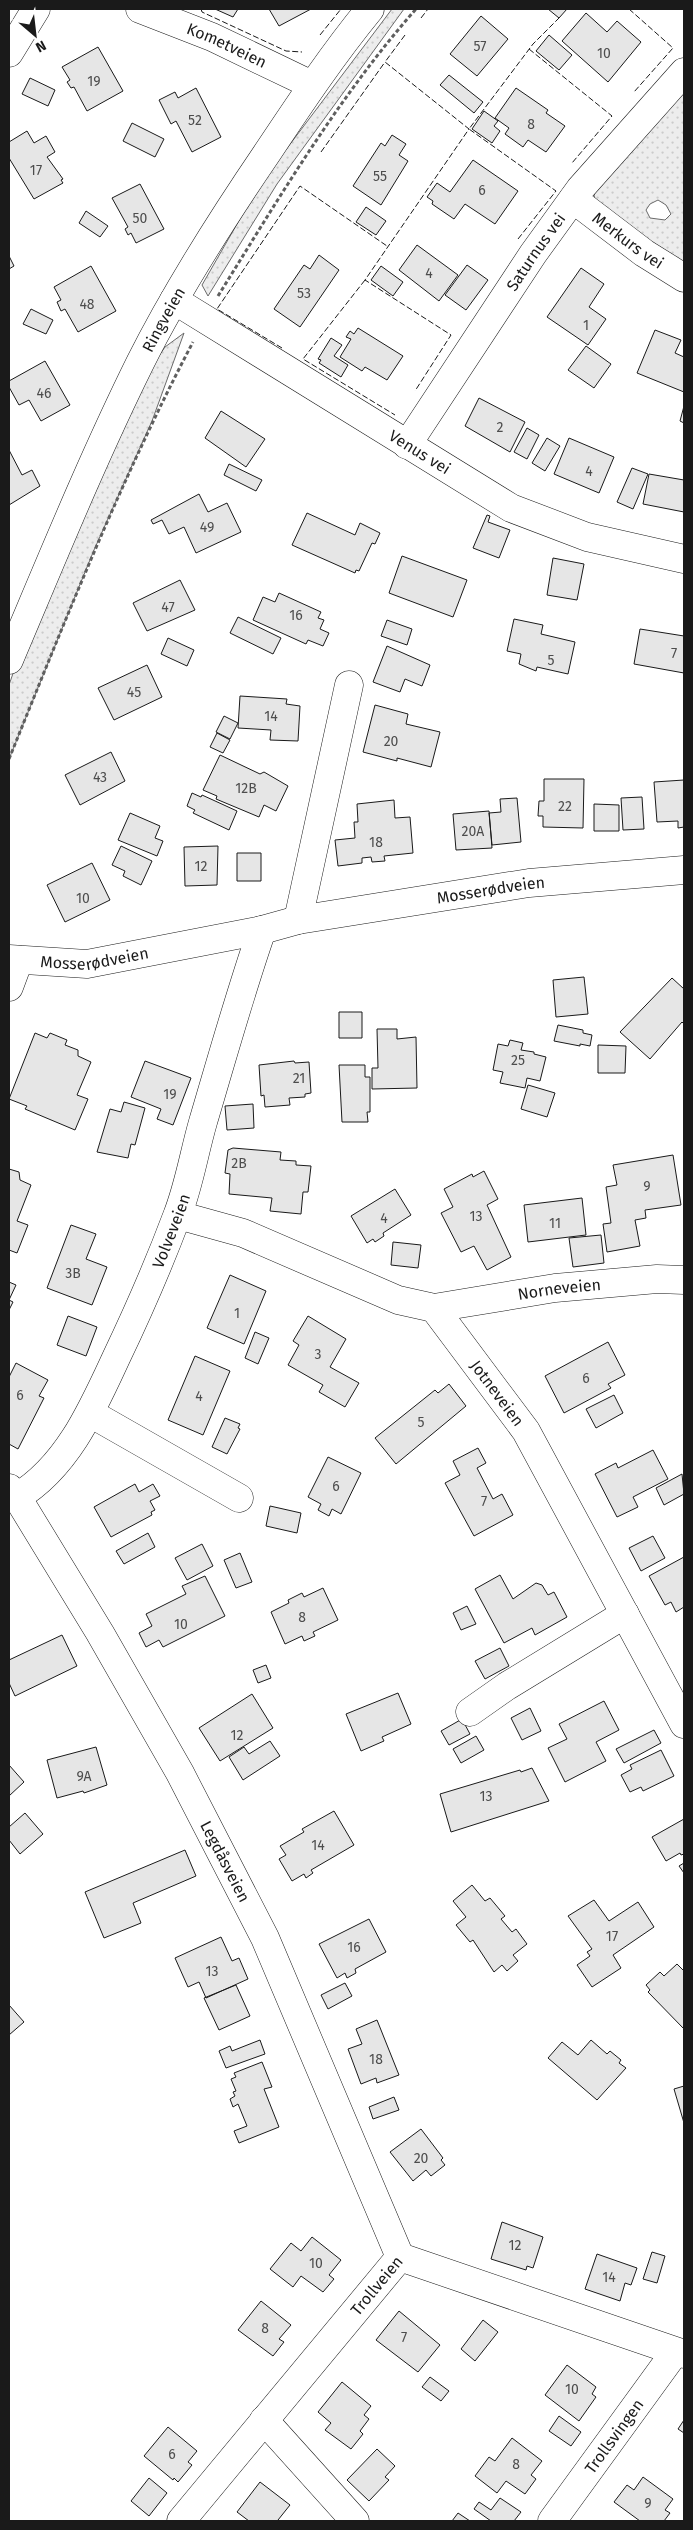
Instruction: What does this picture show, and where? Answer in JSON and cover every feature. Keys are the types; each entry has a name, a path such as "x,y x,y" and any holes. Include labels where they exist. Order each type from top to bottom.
{"street":[{"path":"9,53 36,9"},
{"name":"Kometveien","path":"140,9 212,38 312,85"},
{"name":"Ringveien","path":"9,660 108,430 174,300 225,214 312,85 370,9"},
{"name":"Saturnus vei","path":"406,445 533,254 573,200 684,72"},
{"name":"Merkurs vei","path":"573,200 644,253 684,278"},
{"name":"Venus vei","path":"174,300 406,445 511,508 587,537 684,559"},
{"path":"298,920 349,685"},
{"name":"Mosserødveien","path":"14,960 87,964 262,930 298,920 529,883 684,870"},
{"name":"Volveveien","path":"13,1493 37,1484 49,1472 90,1413 137,1313 178,1215 203,1123 262,930"},
{"path":"9,987 14,960"},
{"path":"178,1215 243,1233 398,1300 434,1308"},
{"name":"Norneveien","path":"434,1308 555,1288 657,1279 684,1280"},
{"name":"Jotneveien","path":"434,1308 526,1431 684,1724"},
{"path":"90,1413 239,1498"},
{"name":"Legdåsveien","path":"13,1493 100,1633 180,1773 265,1938 400,2257"},
{"path":"470,1712 515,1681 625,1614"},
{"name":"Trollveien","path":"181,2521 400,2257 680,2353"},
{"name":"Trollsvingen","path":"552,2521 680,2353"},
{"path":"264,2420 355,2521"}],"path":[{"path":"212,304 300,165 350,94 416,9"},
{"path":"9,760 94,550 152,421 196,335"}],"shaded area":[{"path":"392,9 404,9 277,184 208,296 202,285 260,184"},
{"path":"684,84 684,266 596,203 594,195 598,185","holes":["658,200 666,205 671,214 665,220 650,218 646,210 650,204"]},
{"path":"184,333 152,421 94,550 9,759 9,685 57,546 108,430 165,347"}],"building":[{"path":"215,9 238,9 233,17"},
{"path":"269,9 311,9 279,26"},
{"path":"548,9 567,9 559,18"},
{"path":"586,13 607,32 617,21 641,42 608,82 562,41"},
{"path":"481,16 508,39 477,76 450,54"},
{"path":"549,35 572,55 559,70 536,51"},
{"path":"98,47 123,91 87,111 74,87 71,88 67,82 70,80 62,67"},
{"path":"449,75 483,102 474,113 440,85"},
{"path":"30,78 55,90 48,106 22,94"},
{"path":"196,88 221,137 192,152 176,121 171,124 159,100 175,92 178,98"},
{"path":"516,88 548,110 546,113 565,126 546,152 528,140 523,147 505,134 509,128 495,118"},
{"path":"484,111 498,121 494,126 500,131 492,143 472,129"},
{"path":"132,123 164,139 155,157 123,141"},
{"path":"27,131 34,143 46,136 55,152 47,157 63,179 61,180 63,183 34,199 9,158 9,142"},
{"path":"392,135 406,144 399,155 408,161 381,205 353,186 381,143 385,146"},
{"path":"473,160 518,191 495,224 465,204 454,219 432,204 433,201 427,197 437,183 450,192"},
{"path":"140,184 164,229 136,243 131,233 128,235 125,229 128,227 112,198"},
{"path":"366,207 386,221 376,235 356,222"},
{"path":"86,211 108,226 100,237 79,223"},
{"path":"417,245 458,275 439,301 399,270"},
{"path":"319,255 339,270 300,327 274,309 304,265 310,269"},
{"path":"9,256 14,266 9,269"},
{"path":"467,265 488,280 466,310 445,295"},
{"path":"91,266 116,311 78,332 65,309 61,311 57,302 61,300 54,287"},
{"path":"381,266 403,282 393,296 371,280"},
{"path":"581,268 604,284 589,307 606,319 588,345 547,317"},
{"path":"31,309 53,320 46,334 23,324"},
{"path":"358,328 403,356 387,380 365,367 362,371 340,357 351,339 346,337 350,331 354,334"},
{"path":"655,330 681,340 675,353 684,357 684,392 637,373"},
{"path":"331,338 342,345 334,356 348,365 341,377 319,363 321,360 318,359"},
{"path":"586,346 611,364 594,388 568,370"},
{"path":"45,361 70,405 41,421 29,400 19,405 9,387 9,381"},
{"path":"479,398 525,422 510,452 465,426"},
{"path":"684,406 684,423 680,421"},
{"path":"221,411 265,439 246,467 205,438"},
{"path":"527,428 539,435 527,459 514,452"},
{"path":"547,438 560,446 545,471 532,463"},
{"path":"569,438 614,457 599,493 554,474"},
{"path":"9,450 22,475 32,470 40,486 9,505"},
{"path":"229,464 262,480 256,491 224,475"},
{"path":"632,468 648,474 633,509 617,502"},
{"path":"649,474 684,480 684,512 643,504"},
{"path":"199,494 208,512 227,503 241,532 196,553 184,527 169,534 162,520 153,524 151,520"},
{"path":"307,513 355,535 360,523 380,533 375,544 372,543 359,571 356,570 355,573 292,545"},
{"path":"487,515 490,516 488,522 510,530 499,558 473,548"},
{"path":"402,556 467,580 453,617 389,593"},
{"path":"553,558 584,564 577,600 547,595"},
{"path":"180,580 195,610 147,631 133,603"},
{"path":"279,593 321,612 318,618 324,620 320,629 329,633 323,646 308,640 306,644 253,620 263,597 275,602"},
{"path":"238,617 281,638 273,654 230,633"},
{"path":"514,619 543,625 541,634 575,642 568,674 537,667 536,671 519,664 521,654 507,651"},
{"path":"387,620 412,629 407,645 381,636"},
{"path":"640,629 684,636 684,673 634,664"},
{"path":"168,638 194,650 187,666 161,654"},
{"path":"387,646 430,665 422,686 405,679 400,692 373,682"},
{"path":"147,665 162,697 114,720 98,688"},
{"path":"240,696 287,699 286,704 300,706 298,741 270,740 271,730 238,728"},
{"path":"375,705 408,714 406,724 440,732 431,767 363,752"},
{"path":"224,716 238,723 230,739 216,732"},
{"path":"217,733 230,740 223,753 210,747"},
{"path":"111,752 125,781 80,805 65,775"},
{"path":"220,755 260,774 264,772 288,786 276,811 264,805 259,817 216,799 217,796 203,790"},
{"path":"544,779 584,779 583,828 543,827 543,816 538,816 539,801 544,801"},
{"path":"684,780 684,827 678,828 678,821 657,822 654,782"},
{"path":"192,793 201,797 202,795 237,811 229,830 193,813 195,810 187,806"},
{"path":"642,797 644,829 623,830 621,798"},
{"path":"517,798 521,842 492,845 489,813 501,812 500,799"},
{"path":"394,800 395,818 410,817 413,853 384,856 385,861 372,862 371,857 362,858 362,863 338,866 335,840 355,838 354,822 358,822 357,804"},
{"path":"594,804 619,805 619,831 594,831"},
{"path":"489,811 492,848 456,850 453,814"},
{"path":"130,813 160,826 155,838 163,841 157,856 118,840"},
{"path":"121,846 152,861 141,885 123,876 125,871 112,865"},
{"path":"218,846 217,885 185,886 184,847"},
{"path":"237,853 261,853 261,881 237,881"},
{"path":"92,863 110,900 65,922 47,885"},
{"path":"584,977 588,1014 556,1017 553,980"},
{"path":"672,978 684,989 684,1024 682,1022 650,1059 620,1032"},
{"path":"339,1012 362,1012 362,1038 339,1038"},
{"path":"558,1025 583,1030 583,1033 592,1035 590,1046 554,1041"},
{"path":"377,1029 397,1029 397,1039 416,1037 417,1088 372,1089 372,1068 378,1068"},
{"path":"35,1033 47,1038 50,1033 67,1040 65,1045 78,1050 78,1056 91,1062 77,1095 88,1099 75,1130 25,1109 27,1106 9,1099"},
{"path":"510,1040 523,1043 521,1050 534,1052 534,1054 546,1057 540,1081 527,1078 525,1088 500,1083 503,1072 493,1070 498,1044 508,1046"},
{"path":"598,1045 626,1046 625,1073 598,1073"},
{"path":"145,1061 191,1078 173,1125 157,1119 161,1109 131,1097"},
{"path":"294,1061 295,1063 309,1062 311,1093 305,1094 305,1097 289,1098 290,1105 265,1107 264,1095 261,1096 259,1065"},
{"path":"339,1065 365,1065 365,1077 370,1077 370,1112 367,1112 368,1122 342,1122"},
{"path":"528,1085 555,1093 547,1117 521,1109"},
{"path":"124,1102 145,1108 135,1145 131,1144 128,1158 97,1152 110,1109 121,1112"},
{"path":"253,1104 254,1128 227,1130 225,1106"},
{"path":"233,1148 281,1152 280,1160 296,1161 296,1165 311,1166 308,1192 303,1192 301,1214 270,1211 272,1198 229,1194 230,1174 225,1173 228,1150"},
{"path":"673,1155 681,1205 645,1210 646,1218 635,1220 640,1246 607,1252 603,1224 611,1223 606,1187 617,1185 613,1165"},
{"path":"9,1169 19,1172 20,1180 31,1185 17,1221 28,1225 17,1253 9,1250"},
{"path":"484,1171 498,1199 487,1205 511,1257 487,1270 474,1246 461,1252 441,1213 453,1207 444,1189 472,1174 473,1177"},
{"path":"395,1189 411,1215 383,1233 384,1236 375,1242 373,1239 367,1243 351,1216"},
{"path":"582,1198 586,1235 528,1242 524,1205"},
{"path":"71,1225 96,1234 86,1259 107,1267 92,1305 47,1288"},
{"path":"601,1235 604,1263 573,1267 569,1238"},
{"path":"393,1242 421,1245 418,1268 391,1265"},
{"path":"230,1275 266,1291 244,1344 207,1328"},
{"path":"9,1282 16,1285 9,1300"},
{"path":"9,1300 13,1302 9,1310"},
{"path":"68,1316 97,1327 86,1356 57,1345"},
{"path":"308,1316 346,1339 330,1367 359,1383 345,1407 319,1392 323,1385 288,1365 299,1345 293,1341"},
{"path":"255,1332 269,1338 258,1364 245,1358"},
{"path":"608,1342 625,1375 608,1384 611,1388 564,1413 545,1376"},
{"path":"195,1356 230,1371 203,1435 168,1420"},
{"path":"16,1363 48,1380 39,1396 44,1398 18,1449 9,1444 9,1377"},
{"path":"449,1384 466,1406 396,1464 375,1438 435,1390 438,1393"},
{"path":"614,1395 623,1413 596,1428 586,1409"},
{"path":"225,1418 240,1424 238,1428 240,1429 227,1454 212,1447"},
{"path":"478,1448 486,1463 477,1468 493,1499 502,1494 513,1515 474,1536 445,1483 460,1475 453,1461"},
{"path":"653,1450 668,1479 633,1497 638,1507 617,1517 595,1474 616,1463 618,1468"},
{"path":"328,1457 361,1473 341,1514 332,1509 329,1516 318,1510 321,1504 308,1497"},
{"path":"682,1474 684,1494 664,1505 656,1488"},
{"path":"135,1484 139,1492 153,1484 160,1496 150,1501 155,1510 151,1512 152,1515 111,1537 94,1507"},
{"path":"270,1506 301,1513 297,1533 266,1526"},
{"path":"148,1533 155,1547 124,1564 116,1551"},
{"path":"653,1536 665,1558 641,1571 629,1548"},
{"path":"202,1544 213,1566 187,1580 175,1558"},
{"path":"240,1553 252,1582 236,1588 224,1560"},
{"path":"684,1557 684,1607 676,1612 671,1602 665,1605 649,1576"},
{"path":"500,1575 513,1599 536,1583 542,1585 548,1595 554,1592 567,1617 535,1635 532,1628 504,1643 475,1589"},
{"path":"205,1576 225,1616 163,1647 159,1640 146,1647 139,1633 152,1626 146,1614 186,1594 182,1586"},
{"path":"323,1588 338,1620 313,1632 315,1636 304,1641 302,1636 285,1644 271,1612 289,1603 288,1600 302,1593 304,1597"},
{"path":"467,1606 476,1624 461,1630 453,1613"},
{"path":"62,1635 77,1666 15,1696 9,1683 9,1660"},
{"path":"500,1648 509,1666 485,1679 475,1661"},
{"path":"266,1665 271,1678 258,1683 253,1670"},
{"path":"398,1693 411,1724 382,1737 384,1741 361,1751 346,1714"},
{"path":"252,1694 273,1728 220,1761 199,1728"},
{"path":"604,1701 619,1730 596,1742 606,1761 565,1782 548,1748 567,1739 559,1724"},
{"path":"530,1708 541,1731 522,1740 511,1718"},
{"path":"462,1719 470,1734 449,1745 441,1731"},
{"path":"654,1730 661,1743 624,1763 616,1749"},
{"path":"476,1736 484,1750 461,1763 453,1749"},
{"path":"270,1741 280,1756 243,1780 229,1757 244,1747 249,1754"},
{"path":"96,1747 107,1785 84,1793 83,1791 57,1798 47,1760"},
{"path":"661,1750 674,1776 643,1791 641,1787 630,1792 621,1775 632,1769 630,1765"},
{"path":"9,1765 24,1782 9,1796"},
{"path":"532,1768 549,1801 451,1832 440,1794"},
{"path":"334,1811 354,1845 311,1870 313,1873 306,1878 304,1874 292,1881 279,1859 286,1855 280,1846 304,1832 302,1829"},
{"path":"25,1813 43,1834 20,1854 9,1840 9,1827"},
{"path":"684,1819 684,1854 681,1855 680,1853 666,1861 652,1837"},
{"path":"185,1850 196,1876 133,1903 141,1923 104,1938 85,1892"},
{"path":"684,1863 684,1873 679,1866"},
{"path":"472,1885 485,1901 490,1898 505,1916 501,1919 512,1932 516,1929 527,1944 513,1955 518,1961 507,1971 502,1965 494,1972 473,1940 470,1942 456,1925 466,1917 453,1901"},
{"path":"594,1900 609,1921 638,1902 654,1927 613,1955 621,1968 592,1987 577,1965 590,1956 587,1952 592,1949 568,1916"},
{"path":"369,1919 386,1952 355,1969 356,1973 347,1978 345,1973 337,1978 319,1944"},
{"path":"221,1937 232,1961 239,1958 248,1979 206,1998 199,1982 188,1987 175,1958"},
{"path":"677,1964 684,1971 684,2029 648,1992 650,1990 646,1985 660,1972 664,1976"},
{"path":"345,1983 352,1996 328,2009 321,1995"},
{"path":"236,1985 250,2016 219,2030 204,1998"},
{"path":"9,2005 24,2022 9,2035"},
{"path":"377,2020 399,2075 377,2083 376,2078 361,2084 348,2049 362,2044 356,2029"},
{"path":"260,2040 265,2054 226,2068 219,2051 230,2046 232,2051"},
{"path":"591,2040 607,2054 610,2051 621,2060 619,2063 626,2068 597,2100 548,2058 562,2042 578,2055"},
{"path":"262,2062 272,2087 264,2089 279,2127 239,2143 234,2131 247,2126 238,2104 233,2107 230,2099 235,2096 233,2092 236,2091 231,2079 236,2077 234,2073"},
{"path":"684,2086 684,2123 674,2089"},
{"path":"394,2097 399,2110 373,2119 369,2107"},
{"path":"421,2129 443,2158 441,2160 445,2165 431,2176 426,2170 413,2181 390,2152"},
{"path":"502,2222 543,2237 533,2268 527,2266 526,2270 491,2259"},
{"path":"312,2237 341,2260 329,2275 334,2279 323,2292 301,2276 293,2287 270,2269 291,2243 301,2251"},
{"path":"652,2252 665,2256 657,2283 643,2279"},
{"path":"597,2254 637,2268 631,2285 625,2283 620,2301 585,2289"},
{"path":"261,2301 291,2325 279,2339 284,2342 273,2356 238,2330"},
{"path":"399,2311 440,2345 418,2372 376,2340"},
{"path":"483,2320 498,2332 475,2361 461,2349"},
{"path":"567,2365 596,2387 592,2394 596,2397 579,2421 545,2395"},
{"path":"430,2377 449,2391 441,2401 422,2387"},
{"path":"342,2382 371,2406 364,2415 369,2419 360,2431 363,2434 351,2449 325,2430 331,2423 318,2412"},
{"path":"559,2416 581,2432 571,2446 549,2431"},
{"path":"684,2420 684,2433 678,2429"},
{"path":"168,2427 197,2451 188,2462 192,2465 178,2482 144,2456"},
{"path":"512,2438 542,2461 531,2475 536,2479 525,2494 506,2481 497,2493 475,2476 489,2457 495,2461"},
{"path":"377,2449 395,2466 385,2477 389,2480 369,2501 347,2480"},
{"path":"643,2477 673,2499 665,2510 670,2513 664,2521 640,2521 614,2502 627,2485 634,2490"},
{"path":"149,2478 167,2493 149,2516 131,2501"},
{"path":"260,2482 290,2505 278,2520 280,2521 249,2521 237,2512"},
{"path":"500,2498 521,2512 514,2521 491,2521 474,2509 479,2502 491,2510"},
{"path":"458,2513 470,2521 452,2521"}],"fence":[{"path":"201,9 202,12 286,51 302,52"},
{"path":"320,35 341,9"},
{"path":"421,18 428,9"},
{"path":"629,9 673,48 634,92"},
{"path":"518,239 556,191 469,129 533,44 561,16"},
{"path":"405,35 385,62 469,129 365,280 451,335 415,391"},
{"path":"529,49 612,116 572,163"},
{"path":"321,152 385,62"},
{"path":"282,348 217,309 300,186 387,246"},
{"path":"365,280 303,359 395,415"}]}
